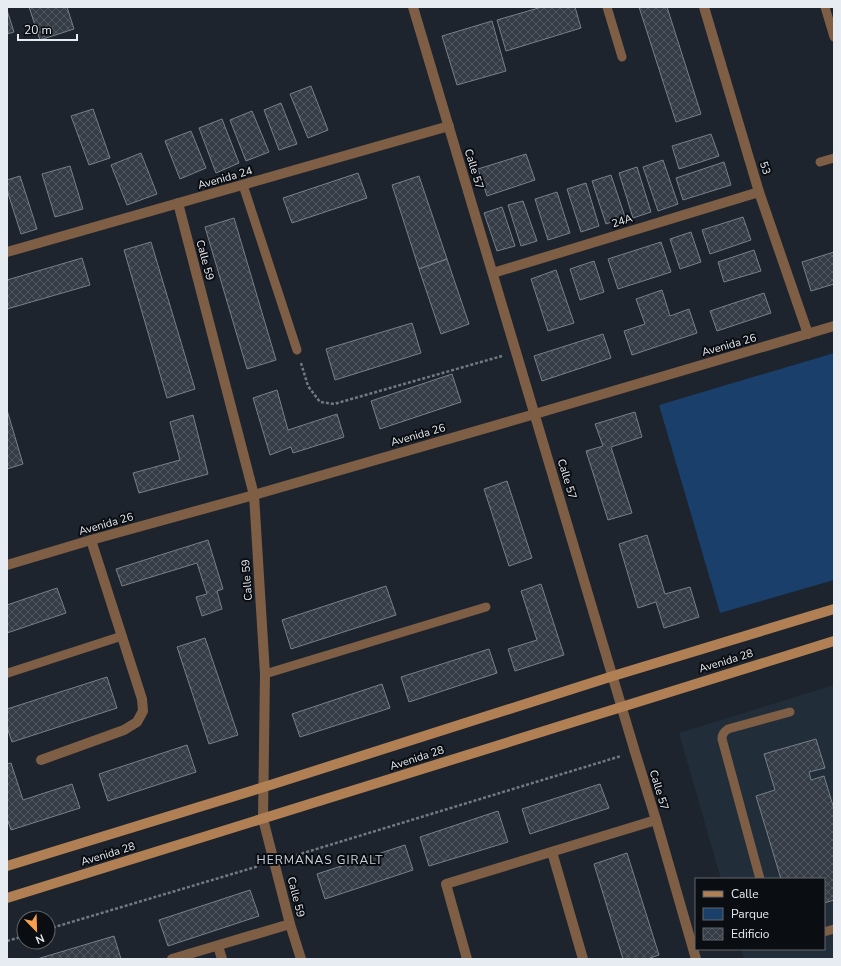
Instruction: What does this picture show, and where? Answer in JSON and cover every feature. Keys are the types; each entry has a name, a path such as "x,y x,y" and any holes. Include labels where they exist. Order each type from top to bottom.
{"main road":[{"name":"Avenida 28","path":"7,866 264,787 613,676 834,609"},
{"name":"Avenida 28","path":"7,898 834,641"}],"street":[{"name":"Calle 57","path":"413,7 656,820 696,959"},
{"name":"53","path":"704,7 759,192 808,334"},
{"name":"Avenida 24","path":"7,252 449,126"},
{"name":"24A","path":"493,273 759,192"},
{"name":"Calle 59","path":"178,203 254,495 265,674 263,819 290,924 301,959"},
{"name":"Avenida 26","path":"7,565 535,414 834,326"},
{"path":"41,760 124,730 137,722 143,711 142,699 91,540"},
{"path":"467,959 446,884 656,820"},
{"path":"552,852 583,959"},
{"path":"172,959 290,924"},
{"path":"218,946 222,959"}],"lane":[{"path":"607,7 622,57"},
{"path":"825,7 834,37"},
{"path":"820,162 834,158"},
{"path":"243,185 297,350"},
{"path":"265,674 486,607"},
{"path":"8,673 122,636"},
{"path":"760,878 722,736 728,729 790,712"}],"path":[{"path":"297,350 308,386 320,402 334,404 516,352"},
{"path":"56,927 275,862 635,752"}],"shaded area":[{"path":"834,685 834,959 744,959 741,950 825,950 825,878 721,878 679,733"}],"green space":[{"path":"834,353 834,580 720,613 659,405"}],"building":[{"path":"29,7 67,7 74,29 40,40"},
{"path":"542,7 575,7 581,28 506,51 497,20"},
{"path":"639,7 667,7 701,114 676,122"},
{"path":"7,10 14,32 7,34"},
{"path":"492,21 506,71 457,85 442,36"},
{"path":"311,86 328,130 308,138 290,94"},
{"path":"281,103 297,144 279,150 264,110"},
{"path":"93,109 110,158 89,165 71,116"},
{"path":"252,111 269,152 246,161 230,120"},
{"path":"222,119 239,163 216,173 199,128"},
{"path":"191,131 206,168 180,179 165,141"},
{"path":"711,134 719,156 679,169 672,146"},
{"path":"141,153 157,194 127,205 111,165"},
{"path":"526,154 535,180 487,196 478,169"},
{"path":"663,160 678,204 658,211 643,167"},
{"path":"724,162 731,185 683,200 676,178"},
{"path":"70,166 83,209 55,217 42,174"},
{"path":"637,167 651,212 633,218 619,173"},
{"path":"358,173 367,198 292,223 283,198"},
{"path":"611,175 625,217 606,224 592,181"},
{"path":"20,176 37,229 21,234 7,190 7,180"},
{"path":"419,176 447,259 419,269 392,185"},
{"path":"586,183 599,226 581,232 567,189"},
{"path":"557,192 570,233 548,240 535,199"},
{"path":"523,201 537,241 521,246 508,205"},
{"path":"502,207 515,246 497,251 484,213"},
{"path":"743,217 751,240 710,254 702,230"},
{"path":"234,218 276,360 247,369 205,227"},
{"path":"691,232 701,262 680,269 670,239"},
{"path":"151,242 195,389 167,398 124,250"},
{"path":"661,242 671,272 618,289 608,259"},
{"path":"754,250 761,271 724,282 718,262"},
{"path":"834,252 834,284 811,291 802,262"},
{"path":"82,258 90,285 7,309 7,280"},
{"path":"447,259 469,324 441,334 419,269"},
{"path":"594,261 604,292 580,300 570,269"},
{"path":"556,270 574,323 548,331 531,279"},
{"path":"662,290 670,316 689,309 697,333 632,355 624,331 645,324 636,299"},
{"path":"764,293 771,313 717,331 710,311"},
{"path":"412,323 421,353 335,380 326,349"},
{"path":"603,334 611,358 542,381 534,356"},
{"path":"452,374 461,402 380,429 371,401"},
{"path":"277,390 288,430 337,414 344,437 293,453 291,447 270,455 253,398"},
{"path":"7,410 23,464 7,469"},
{"path":"635,412 642,437 611,447 632,513 608,520 586,451 603,446 595,424"},
{"path":"193,415 208,474 139,493 133,473 180,460 170,422"},
{"path":"507,481 532,558 509,566 484,489"},
{"path":"647,535 665,594 690,587 699,617 664,628 656,602 638,608 619,544"},
{"path":"208,540 223,589 217,591 222,609 202,616 196,597 207,594 197,563 122,586 116,569"},
{"path":"541,584 564,655 515,671 508,649 537,640 521,591"},
{"path":"386,586 396,615 291,649 282,620"},
{"path":"57,588 66,613 7,633 7,605"},
{"path":"205,638 238,735 209,744 177,647"},
{"path":"489,649 497,673 409,702 401,677"},
{"path":"107,677 117,708 12,742 7,727 7,709"},
{"path":"382,684 390,708 300,737 292,714"},
{"path":"816,739 825,768 809,772 811,780 824,776 834,809 834,900 825,903 825,878 781,878 756,796 775,790 764,754"},
{"path":"187,745 196,772 108,801 99,774"},
{"path":"11,763 23,800 72,784 80,808 11,830 7,818 7,764"},
{"path":"600,784 609,808 530,834 522,809"},
{"path":"498,811 508,842 429,866 420,837"},
{"path":"405,845 413,870 325,899 317,874"},
{"path":"627,853 659,955 647,959 623,959 594,864"},
{"path":"250,890 259,916 168,946 159,920"},
{"path":"114,936 121,959 37,959"}],"district":[{"name":"HERMANAS GIRALT","path":"320,860"}]}
